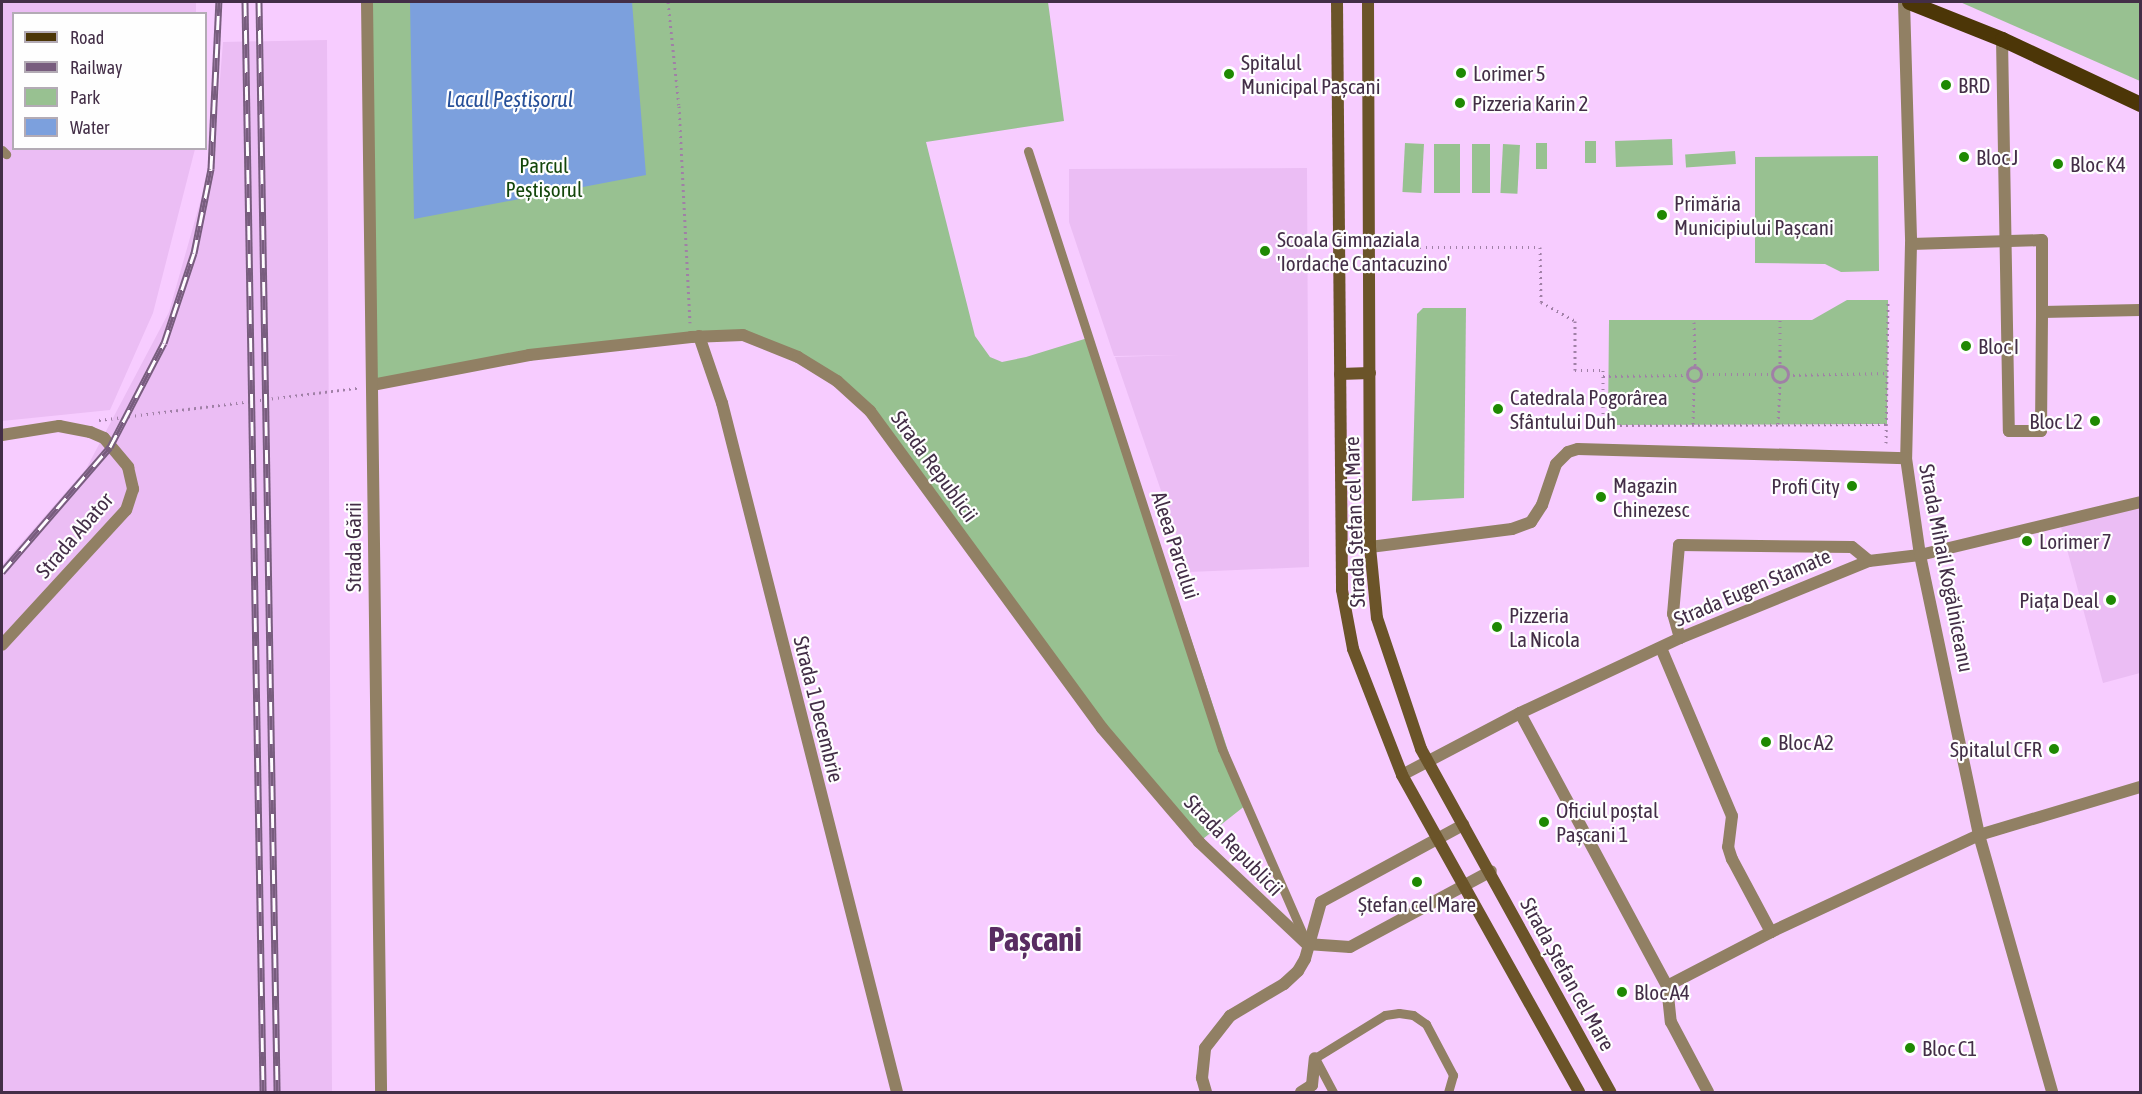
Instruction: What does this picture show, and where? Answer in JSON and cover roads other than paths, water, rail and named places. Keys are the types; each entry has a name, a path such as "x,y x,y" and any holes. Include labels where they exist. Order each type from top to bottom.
{"main road":[{"name":"Strada Ștefan cel Mare","path":"1338,2 1342,590 1353,649 1402,775 1579,1092"},
{"name":"Strada Ștefan cel Mare","path":"1368,2 1370,547 1377,618 1387,656 1428,761 1491,871 1611,1092"},
{"path":"1909,2 1923,5 2002,39 2140,105"},
{"path":"1340,374 1370,373"}],"street":[{"name":"Strada Gării","path":"367,2 381,1092"},
{"name":"Strada Mihail Kogălniceanu","path":"1904,2 1911,244 1906,458 1920,555 1979,835 2052,1092"},
{"path":"1911,244 2006,240 2042,240 2041,431 2008,431 2006,240 2002,39"},
{"path":"2042,312 2140,310"},
{"name":"Strada Republicii","path":"372,385 530,355 695,337 743,335 798,357 837,381 870,411 1102,728 1199,842 1307,944"},
{"name":"Strada 1 Decembrie","path":"695,337 722,403 897,1092"},
{"name":"Strada Abator","path":"2,435 59,426 90,432 104,438 128,467 133,489 126,510 2,645"},
{"path":"1370,547 1512,530 1531,522 1542,506 1556,464 1568,452 1906,458"},
{"name":"Strada Eugen Stamate","path":"1402,775 1520,713 1680,638 1869,561 1920,555 2140,502"},
{"path":"1680,638 1673,614 1679,545 1852,547 1869,561"},
{"path":"1661,648 1732,816 1728,847 1732,859 1771,932"},
{"path":"1520,713 1667,986 1671,1022 1708,1092"},
{"path":"1667,986 1771,932 1979,835 2140,787"},
{"path":"1206,1092 1202,1061 1213,1035 1230,1016 1284,984 1298,971 1305,958 1307,944 1321,902 1463,825"},
{"path":"1307,944 1350,947 1491,871"},
{"path":"1301,1092 1312,1085 1315,1058"}],"lane":[{"name":"Aleea Parcului","path":"1028,151 1222,749 1307,944"},
{"path":"1334,1092 1315,1058 1385,1015 1413,1015 1426,1024 1453,1075 1448,1092"}],"water":[{"name":"Lacul Peștișorul","path":"410,2 632,2 646,175 414,219"}],"railway":[{"path":"2,572 110,447 164,343 194,253 211,169 219,2"},
{"path":"245,2 263,1092"},
{"path":"259,2 277,1092"}],"place":[{"name":"Lorimer 5","path":"1461,73"},
{"name":"Spitalul Municipal Pașcani","path":"1229,74"},
{"name":"BRD","path":"1946,85"},
{"name":"Pizzeria Karin 2","path":"1460,103"},
{"name":"Bloc J","path":"1964,157"},
{"name":"Bloc K4","path":"2058,164"},
{"name":"Primăria Municipiului Pașcani","path":"1662,215"},
{"name":"Scoala Gimnaziala 'Iordache Cantacuzino'","path":"1265,251"},
{"name":"Bloc I","path":"1966,346"},
{"name":"Catedrala Pogorârea Sfântului Duh","path":"1498,409"},
{"name":"Bloc L2","path":"2095,421"},
{"name":"Profi City","path":"1852,486"},
{"name":"Magazin Chinezesc","path":"1601,497"},
{"name":"Lorimer 7","path":"2027,541"},
{"name":"Piața Deal","path":"2111,600"},
{"name":"Pizzeria La Nicola","path":"1497,627"},
{"name":"Bloc A2","path":"1766,742"},
{"name":"Spitalul CFR","path":"2054,749"},
{"name":"Oficiul poștal Pașcani 1","path":"1544,822"},
{"name":"Ștefan cel Mare","path":"1417,882"},
{"name":"Bloc A4","path":"1622,992"},
{"name":"Bloc C1","path":"1910,1048"}],"district":[{"name":"Pașcani","path":"1035,940"}],"park label":[{"name":"Parcul Peștișorul","path":"544,177"}]}
